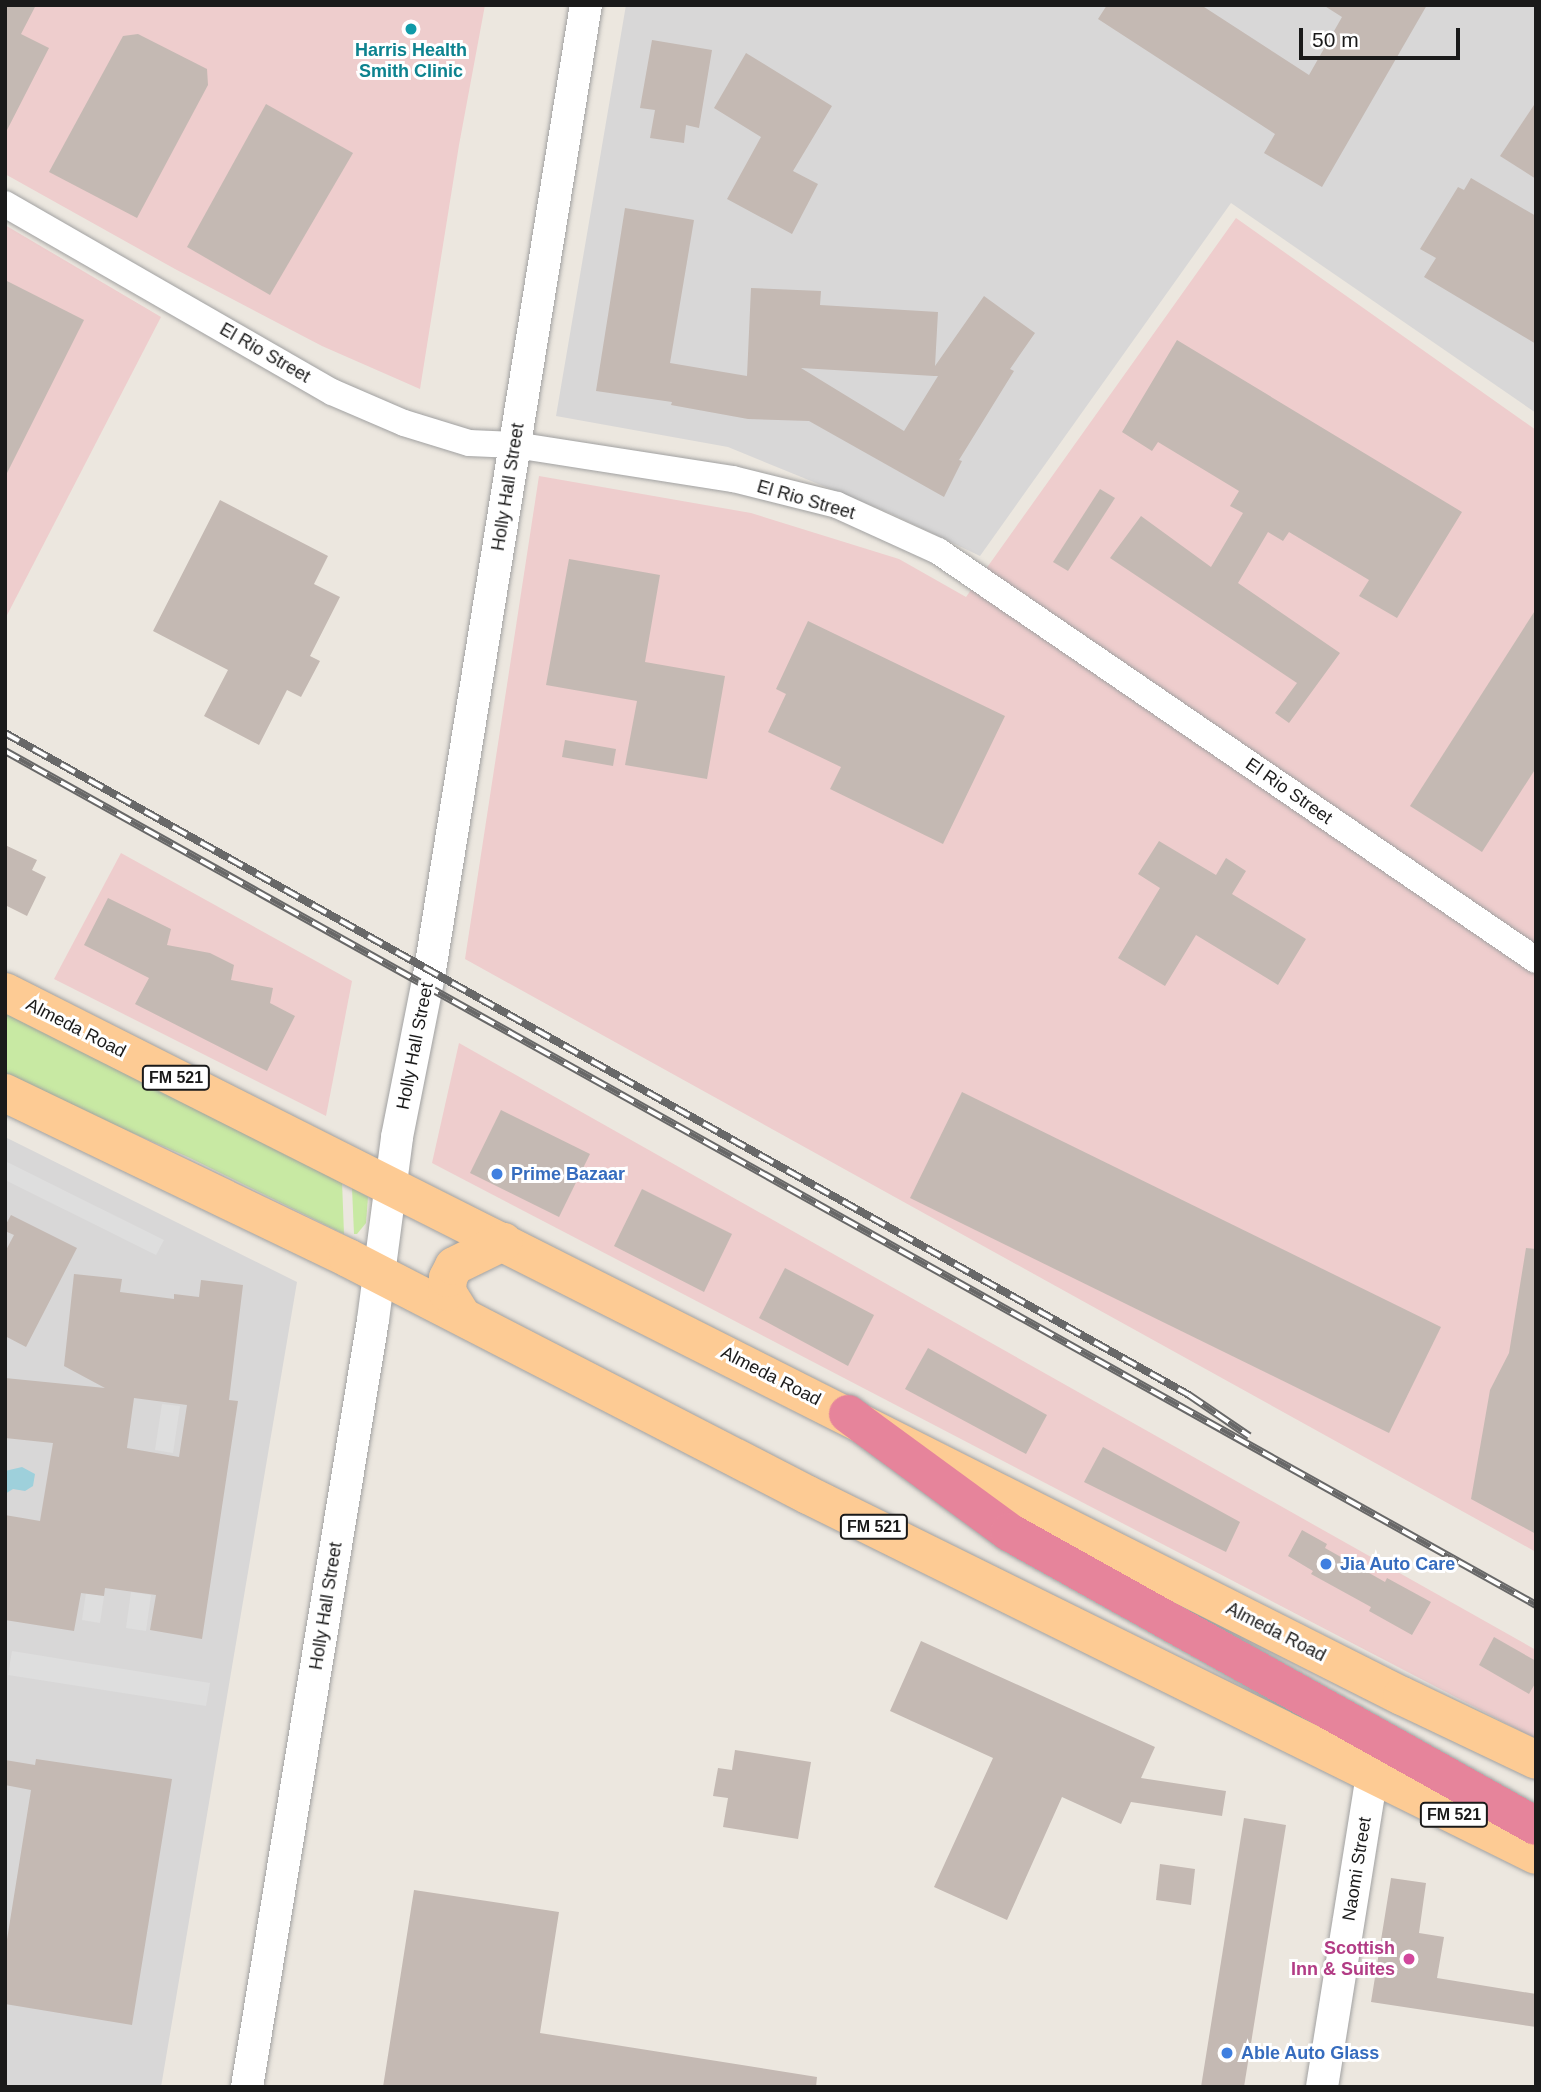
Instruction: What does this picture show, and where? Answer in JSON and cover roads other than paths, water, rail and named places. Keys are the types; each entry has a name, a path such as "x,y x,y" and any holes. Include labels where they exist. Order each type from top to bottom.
{"highway":[{"path":"848,1414 1009,1532 1536,1826"}],"main road":[{"name":"Almeda Road","path":"5,992 848,1414 1402,1696 1536,1760"},
{"name":"FM 521","path":"5,1093 379,1274 808,1495 1536,1855"},
{"path":"461,1316 447,1292 448,1278 454,1266 503,1242"}],"street":[{"name":"Holly Hall Street","path":"247,2087 379,1274 397,1137 429,976 586,5"},
{"name":"El Rio Street","path":"5,204 332,392 404,424 470,443 515,445 733,479 837,505 938,551 1536,960"},
{"name":"Naomi Street","path":"1322,2087 1372,1775"}],"water":[{"path":"22,1467 35,1474 33,1486 25,1491 13,1489 5,1494 5,1471"}],"railway":[{"path":"5,733 1189,1395 1249,1436"},
{"path":"5,751 1536,1605"}],"place":[{"name":"Harris Health Smith Clinic","path":"411,29"},
{"name":"Prime Bazaar","path":"497,1174"},
{"name":"Jia Auto Care","path":"1326,1564"},
{"name":"Scottish Inn & Suites","path":"1409,1959"},
{"name":"Able Auto Glass","path":"1227,2053"}]}
